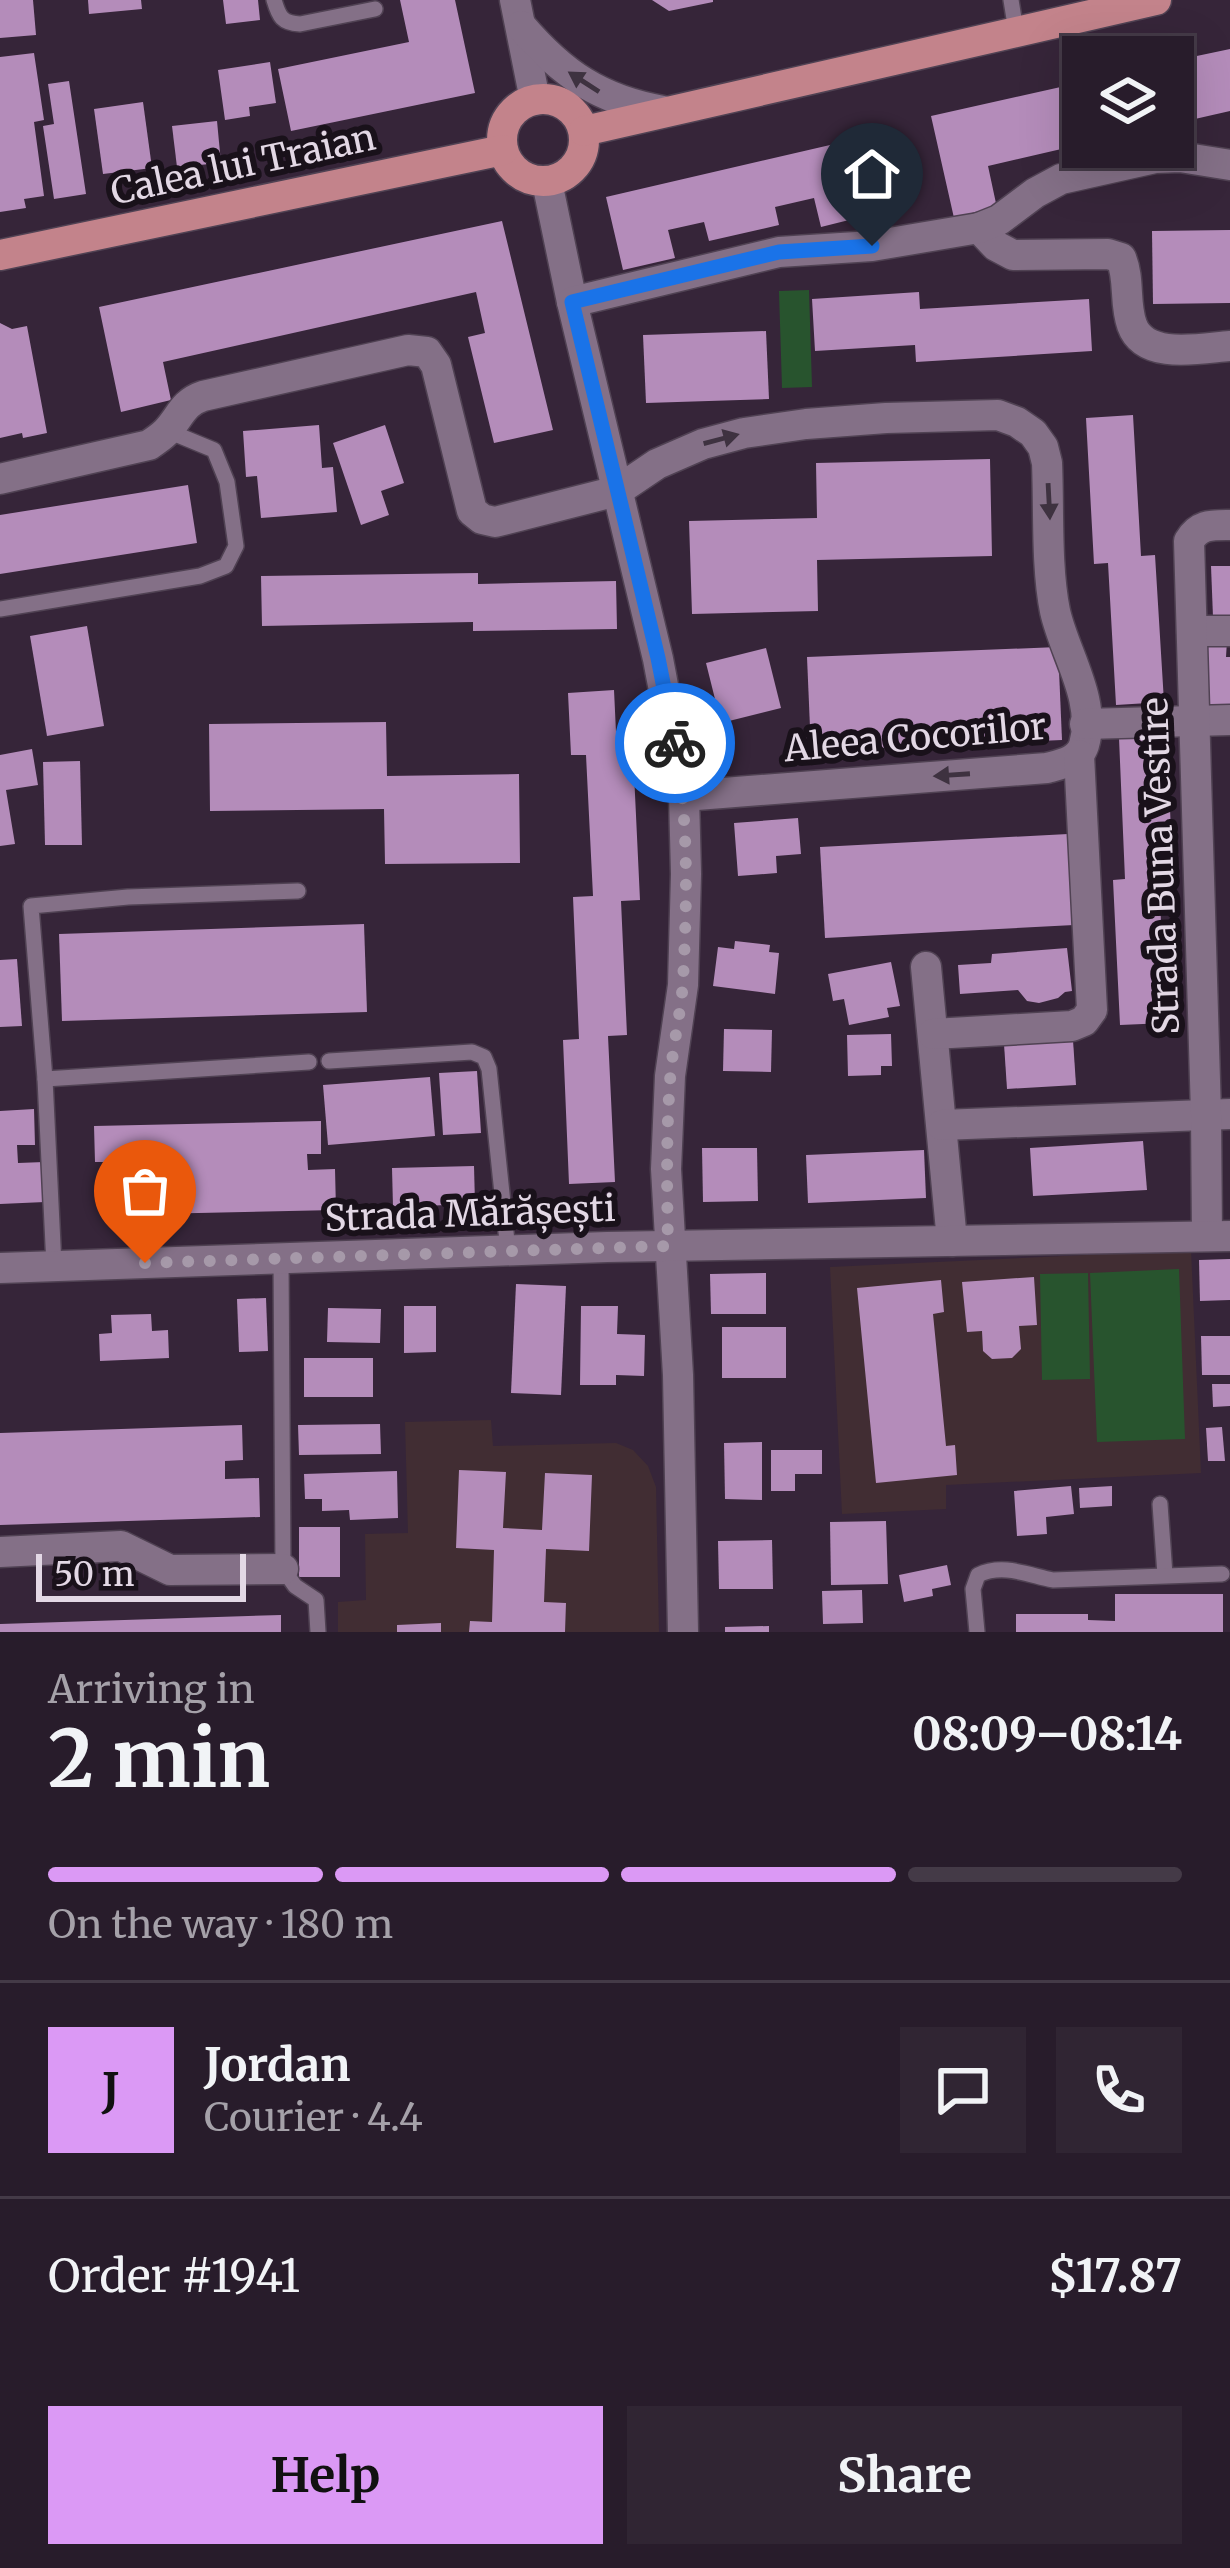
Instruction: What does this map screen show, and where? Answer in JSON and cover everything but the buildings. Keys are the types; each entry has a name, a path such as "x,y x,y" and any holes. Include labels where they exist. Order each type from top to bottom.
{"main road":[{"path":"584,130 1156,0"},
{"path":"535,100 560,102 579,118 584,130 585,145 572,170 547,182 524,177 502,150 502,136 512,113 535,100"},
{"name":"Calea lui Traian","path":"0,255 502,150"}],"street":[{"path":"518,13 535,100"},
{"path":"518,13 544,53 600,93 663,111"},
{"path":"572,302 779,252 872,246 979,228 1061,179 1155,158 1230,165"},
{"path":"547,182 658,658 684,796 682,985 670,1076 666,1169 683,1632"},
{"path":"979,228 995,246 1013,255 1108,254 1121,258 1138,335 1165,349 1230,346"},
{"path":"0,479 149,445 168,430 191,400 203,396 408,350 428,352 436,365 472,511 482,519 495,522 617,491"},
{"name":"Aleea Cocorilor","path":"617,491 657,464 703,444 806,424 998,415 1033,433 1043,446 1055,611 1084,705 1085,742 1079,755 1092,1010 1072,1026 933,1034"},
{"name":"Strada Buna Vestire","path":"1218,1236 1218,1114 1194,720 1189,541 1196,530 1230,525"},
{"path":"1192,631 1230,631"},
{"name":"Aleea Cocorilor","path":"1085,724 1230,719"},
{"name":"Aleea Cocorilor","path":"684,796 1047,768 1079,755"},
{"path":"926,967 952,1240"},
{"path":"942,1125 1218,1114"},
{"name":"Strada Mărășești","path":"0,1268 668,1246 1218,1236"},
{"path":"0,1552 121,1546 170,1570 283,1569"}],"lane":[{"path":"274,0 279,17 288,24 375,9"},
{"path":"1011,0 1016,32"},
{"path":"0,609 200,576 226,566 236,546 226,482 214,450 168,430"},
{"path":"54,1266 31,906 298,891"},
{"path":"329,1061 472,1052 484,1057 508,1251"},
{"path":"45,1079 309,1062"},
{"path":"281,1258 283,1569 316,1600 318,1632"},
{"path":"1160,1504 1165,1575"},
{"path":"977,1632 973,1588 978,1575 988,1570 1027,1572 1053,1580 1222,1574"}],"shaded area":[{"path":"1191,1250 1201,1473 946,1485 946,1509 842,1514 830,1267"},
{"path":"491,1420 493,1446 616,1443 633,1450 648,1466 656,1487 659,1632 338,1632 338,1602 366,1600 365,1534 408,1533 405,1422"}],"green space":[{"path":"809,290 812,387 782,388 779,291"},
{"path":"1179,1269 1185,1439 1097,1442 1090,1273"},
{"path":"1088,1273 1090,1379 1042,1380 1040,1274"}],"way so far":[{"path":"145,1263 668,1246 670,1076 682,985 686,874 684,796 675,743"}],"route":[{"path":"675,743 572,302 779,252 872,246"}]}
